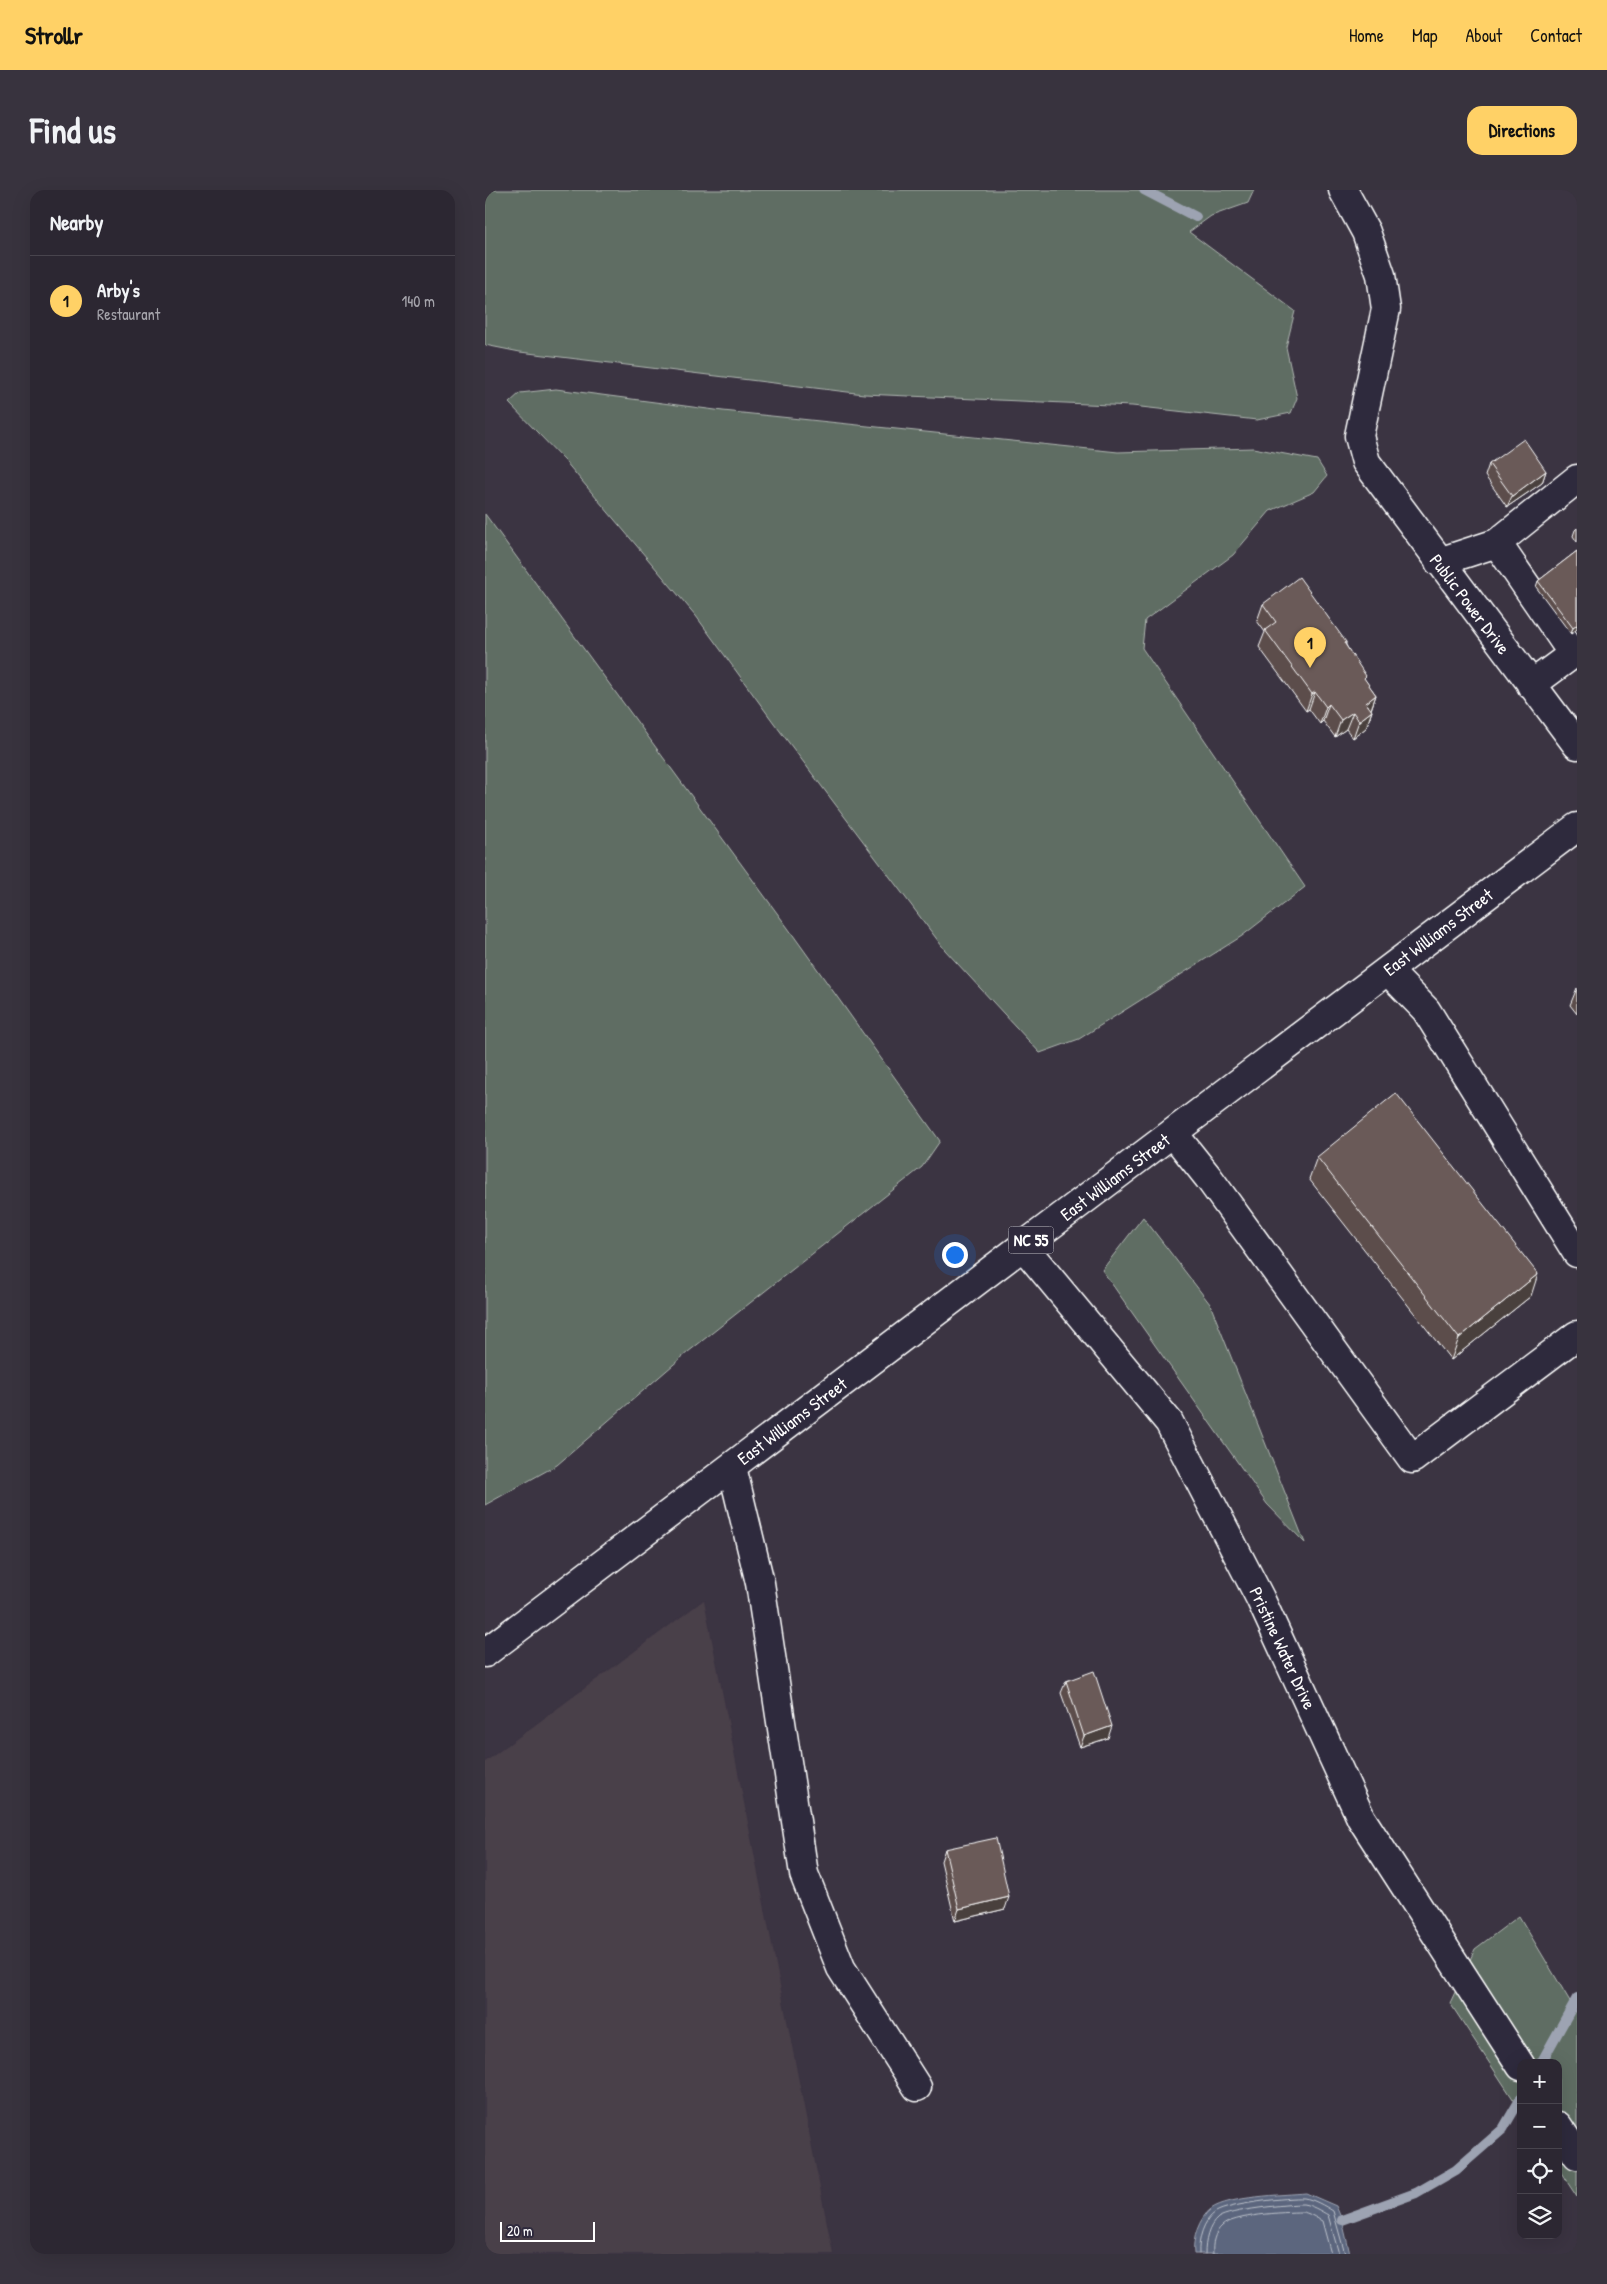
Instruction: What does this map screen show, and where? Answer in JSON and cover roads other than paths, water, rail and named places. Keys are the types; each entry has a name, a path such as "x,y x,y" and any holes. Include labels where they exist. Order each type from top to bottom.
{"main road":[{"name":"Public Power Drive","path":"1343,190 1369,240 1381,275 1386,309 1359,436 1366,462 1577,745"},
{"path":"1439,562 1497,543 1577,479"},
{"path":"1497,543 1573,654 1531,685"},
{"name":"East Williams Street","path":"485,1654 1577,827"},
{"path":"1388,971 1427,1010 1577,1253"},
{"path":"1173,1133 1208,1177 1412,1459 1577,1335"},
{"name":"Pristine Water Drive","path":"1023,1246 1169,1422 1260,1598 1361,1818 1517,2060"},
{"path":"732,1467 760,1583 804,1874 841,1968 917,2087"},
{"path":"1562,2132 1577,2156"}],"water":[{"path":"1306,2193 1336,2206 1342,2220 1350,2254 1194,2254 1197,2229 1211,2209 1230,2201"}],"waterway":[{"path":"1144,190 1196,217"},
{"path":"1543,2059 1577,1998"},
{"path":"1342,2220 1416,2193 1456,2170 1503,2129 1518,2104"}],"place":[{"name":"Arby's","path":"1310,668"}]}
